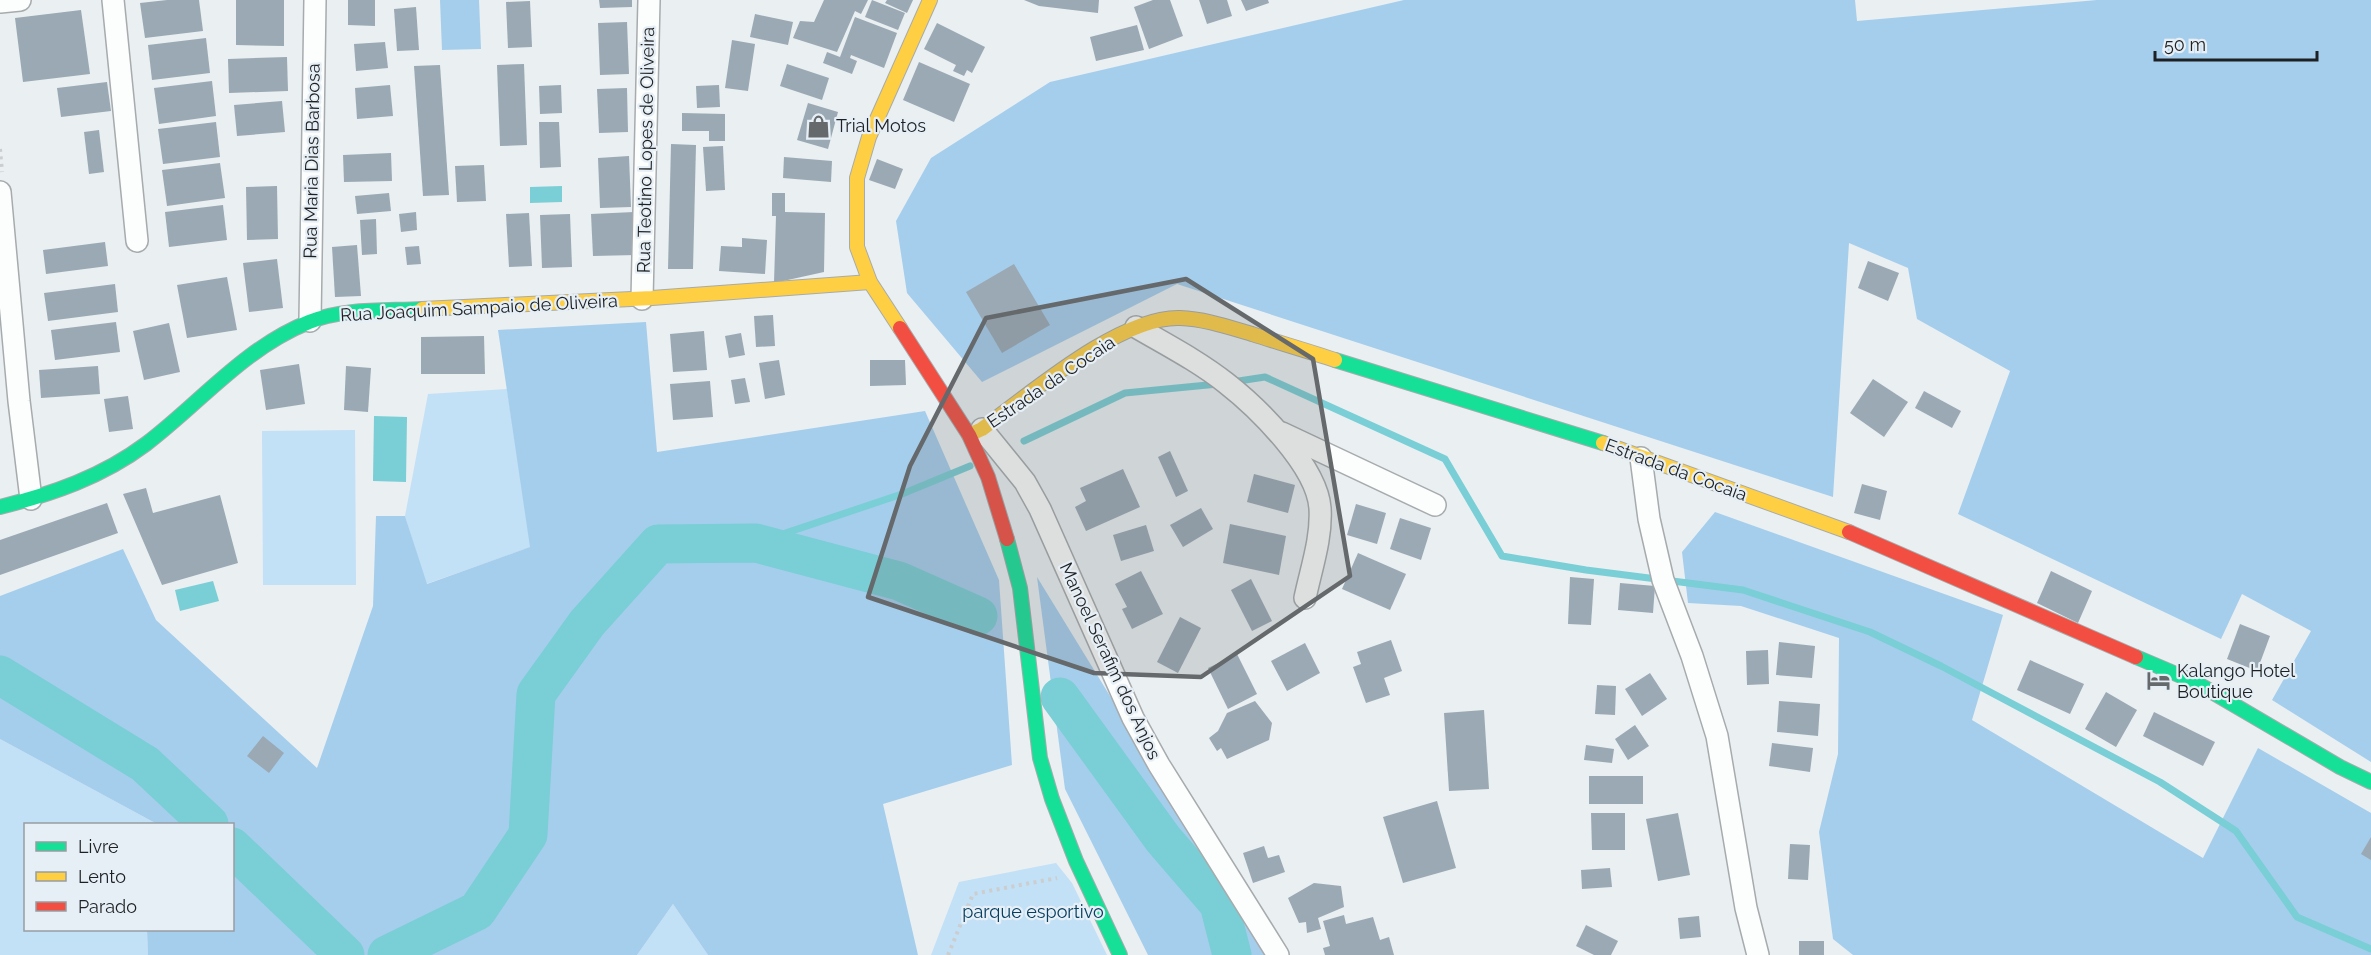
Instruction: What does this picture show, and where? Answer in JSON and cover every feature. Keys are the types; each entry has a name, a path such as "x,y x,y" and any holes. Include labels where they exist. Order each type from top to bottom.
{"street":[{"path":"0,2 20,0"},
{"path":"113,0 137,241"},
{"name":"Rua Maria Dias Barbosa","path":"310,321 315,0"},
{"name":"Rua Teotino Lopes de Oliveira","path":"642,299 649,0"},
{"path":"930,0 869,138 857,178 857,247 870,282 975,432 1020,588 1040,758 1052,799 1076,861 1119,955"},
{"path":"0,192 19,401 32,499"},
{"name":"Rua Joaquim Sampaio de Oliveira","path":"0,507 32,499 96,474 122,460 168,425 240,362 276,338 310,321 342,314 642,299 870,282"},
{"name":"Estrada da Cocaia","path":"975,432 1096,348 1136,327 1164,319 1182,318 1211,322 1569,431 1833,525 2195,682 2371,782"},
{"path":"1136,327 1227,383 1276,430 1297,456 1314,483 1320,506 1320,531 1305,598"},
{"path":"1276,430 1435,505"},
{"name":"Manoel Serafim dos Anjos","path":"975,432 1008,459 1030,491 1133,718 1278,955"},
{"path":"1641,458 1649,519 1663,580 1692,656 1717,736 1746,908 1758,955"}],"path":[{"path":"948,955 973,894 1056,877 1062,887"}],"highlighted area":[{"path":"1186,279 1313,359 1350,576 1201,677 1094,673 868,597 910,466 986,318"}],"green space":[{"path":"507,389 531,547 426,584 405,516 428,394"},
{"path":"355,430 356,585 263,585 262,431"},
{"path":"0,739 155,823 24,823 24,931 147,931 148,955 0,955"},
{"name":"parque esportivo","path":"1056,863 1072,883 1107,955 931,955 959,882"},
{"path":"673,904 708,955 637,955"}],"shaded area":[{"path":"440,0 479,0 481,49 442,50"},
{"path":"1404,0 1855,0 1857,21 2097,0 2371,0 2371,762 2272,700 2311,631 2242,594 2221,639 1958,514 2010,371 1917,319 1908,268 1849,243 1833,497 1177,284 982,382 907,293 896,221 931,158 1050,82"},
{"path":"562,186 562,202 530,203 530,187"},
{"path":"646,322 657,452 925,411 999,580 1012,765 883,804 918,955 708,955 673,904 637,955 148,955 147,931 234,931 234,823 155,823 0,739 0,596 123,549 156,620 317,768 373,606 376,516 405,516 427,584 530,547 498,330"},
{"path":"374,416 407,417 406,482 373,481"},
{"path":"1715,512 2003,615 1972,720 2203,858 2258,748 2371,813 2371,955 1853,955 1833,939 1819,832 1838,754 1839,638 1741,606 1688,603 1682,552"},
{"path":"1037,577 1269,955 1148,955 1065,789"},
{"path":"213,581 219,601 180,611 175,590"}],"building":[{"path":"199,0 203,31 145,38 140,3"},
{"path":"236,0 284,0 284,46 236,45"},
{"path":"348,0 375,0 375,26 348,25"},
{"path":"599,0 632,0 632,7 600,8"},
{"path":"824,0 868,0 861,14 855,11 837,52 793,38 800,21 814,22"},
{"path":"872,0 905,13 898,30 865,17"},
{"path":"887,0 913,0 907,13 885,3"},
{"path":"1024,0 1099,0 1098,13 1039,6"},
{"path":"1153,0 1170,0 1183,36 1149,49 1134,7"},
{"path":"1199,0 1227,0 1232,16 1207,24"},
{"path":"1241,0 1268,0 1269,3 1246,11"},
{"path":"530,1 532,47 508,48 506,2"},
{"path":"416,7 419,50 397,51 394,9"},
{"path":"81,10 90,74 23,82 15,18"},
{"path":"755,14 793,22 788,45 750,37"},
{"path":"855,17 897,33 884,68 851,55 850,58 857,61 852,74 823,63 827,52 840,57"},
{"path":"627,22 629,74 600,75 598,23"},
{"path":"937,23 985,47 972,73 967,70 964,76 953,71 956,65 924,49"},
{"path":"1137,25 1144,50 1096,61 1090,37"},
{"path":"206,38 210,73 152,80 148,45"},
{"path":"732,40 755,44 748,91 725,88"},
{"path":"385,42 388,68 356,71 354,44"},
{"path":"287,57 288,91 229,93 228,59"},
{"path":"919,62 970,84 954,122 903,100"},
{"path":"524,64 527,145 500,146 497,65"},
{"path":"787,64 829,78 822,100 780,86"},
{"path":"440,65 449,195 423,196 414,66"},
{"path":"212,81 216,116 159,124 154,88"},
{"path":"107,82 111,111 61,117 57,88"},
{"path":"390,85 393,116 357,119 355,88"},
{"path":"561,85 562,113 540,114 539,86"},
{"path":"719,85 720,107 697,108 696,86"},
{"path":"627,88 628,132 599,133 597,89"},
{"path":"282,101 285,132 237,136 234,105"},
{"name":"Trial Motos","path":"808,103 838,112 828,149 797,140"},
{"path":"682,113 725,114 725,141 709,141 709,131 682,131"},
{"path":"216,122 220,157 163,164 158,129"},
{"path":"539,122 559,122 561,167 540,168"},
{"path":"99,130 104,172 89,174 84,132"},
{"path":"671,144 696,145 693,269 668,269"},
{"path":"723,146 725,190 706,191 703,147"},
{"path":"391,153 392,181 344,182 343,155"},
{"path":"629,156 631,207 600,208 598,158"},
{"path":"784,157 832,161 831,182 783,178"},
{"path":"877,159 903,169 895,189 869,180"},
{"path":"220,163 225,198 167,206 162,170"},
{"path":"484,165 486,201 457,202 455,166"},
{"path":"277,186 278,239 247,240 246,187"},
{"path":"389,193 391,211 357,214 355,196"},
{"path":"772,193 785,193 785,212 825,213 824,272 774,283 776,216 772,216"},
{"path":"223,205 227,240 169,247 165,212"},
{"path":"416,212 417,230 401,232 399,214"},
{"path":"634,212 636,255 593,256 591,214"},
{"path":"529,213 532,266 509,267 506,214"},
{"path":"570,214 572,267 542,268 540,215"},
{"path":"376,219 377,254 362,255 360,220"},
{"path":"742,238 767,240 765,274 719,271 721,246 742,247"},
{"path":"105,242 108,266 46,274 43,250"},
{"path":"357,245 361,296 335,297 332,247"},
{"path":"419,246 421,264 407,265 405,247"},
{"path":"277,259 283,308 249,312 243,263"},
{"path":"1868,261 1899,273 1888,301 1858,288"},
{"path":"1014,264 1050,325 1002,353 966,292"},
{"path":"227,277 237,330 187,338 177,285"},
{"path":"115,284 118,312 48,321 44,293"},
{"path":"773,315 775,346 756,347 754,316"},
{"path":"116,322 120,352 55,360 51,330"},
{"path":"169,323 180,372 144,380 133,331"},
{"path":"704,331 707,370 673,372 670,334"},
{"path":"741,333 745,355 729,358 725,336"},
{"path":"484,336 485,374 421,374 421,337"},
{"path":"779,360 785,395 765,399 759,363"},
{"path":"870,360 905,360 906,385 870,386"},
{"path":"299,364 305,404 266,410 260,370"},
{"path":"98,366 100,394 41,398 39,370"},
{"path":"346,366 371,368 368,412 344,410"},
{"path":"745,378 750,402 735,404 731,380"},
{"path":"1873,379 1908,402 1884,437 1850,413"},
{"path":"710,381 713,417 673,420 670,384"},
{"path":"1924,391 1961,411 1952,428 1915,408"},
{"path":"128,396 133,429 109,432 104,399"},
{"path":"1170,451 1188,491 1176,497 1158,457"},
{"path":"1123,469 1140,507 1086,531 1075,507 1086,501 1080,488"},
{"path":"1254,474 1295,485 1288,513 1247,502"},
{"path":"1862,484 1887,491 1880,520 1854,513"},
{"path":"146,488 153,513 220,495 238,563 162,585 123,494"},
{"path":"107,503 118,533 0,575 0,540"},
{"path":"1356,504 1386,513 1377,544 1347,535"},
{"path":"1201,508 1213,529 1183,547 1170,525"},
{"path":"1400,518 1431,528 1421,560 1390,549"},
{"path":"1230,524 1286,536 1279,575 1223,563"},
{"path":"1146,525 1154,551 1121,561 1113,535"},
{"path":"1358,553 1406,574 1390,610 1342,589"},
{"path":"1141,571 1163,614 1132,629 1122,609 1127,607 1115,584"},
{"path":"2051,571 2092,591 2078,623 2037,603"},
{"path":"1570,577 1594,579 1591,625 1568,624"},
{"path":"1251,579 1272,621 1252,631 1231,590"},
{"path":"1620,583 1655,586 1653,613 1618,610"},
{"path":"1180,617 1201,628 1178,673 1157,662"},
{"path":"2240,624 2270,636 2257,671 2227,659"},
{"path":"1391,640 1402,671 1384,678 1390,695 1366,703 1353,667 1361,664 1357,652"},
{"path":"1779,642 1815,646 1812,678 1776,675"},
{"path":"1305,643 1320,673 1287,691 1271,661"},
{"path":"1768,650 1769,684 1747,685 1746,651"},
{"path":"1237,654 1257,694 1228,709 1208,668"},
{"path":"2030,660 2084,684 2070,714 2017,690"},
{"path":"1650,673 1667,699 1642,716 1625,689"},
{"path":"1597,685 1616,686 1615,715 1595,714"},
{"path":"2106,692 2137,710 2116,747 2085,729"},
{"path":"1255,701 1272,723 1269,740 1227,759 1221,748 1217,751 1209,738 1218,731 1227,713"},
{"path":"1779,701 1820,704 1818,736 1777,732"},
{"path":"1484,710 1489,789 1449,791 1444,713"},
{"path":"2154,712 2215,742 2203,766 2143,736"},
{"path":"1635,725 1649,746 1628,760 1615,739"},
{"path":"263,736 284,753 269,773 247,756"},
{"path":"1772,743 1813,748 1810,772 1769,766"},
{"path":"1586,745 1614,749 1612,763 1584,760"},
{"path":"1589,776 1643,776 1643,804 1589,804"},
{"path":"1437,801 1456,868 1403,883 1383,817"},
{"path":"1591,813 1625,813 1625,850 1592,850"},
{"path":"1678,813 1690,875 1658,881 1646,819"},
{"path":"2371,837 2371,860 2361,854"},
{"path":"1790,844 1810,845 1808,880 1788,879"},
{"path":"1264,846 1268,858 1279,855 1285,872 1253,883 1243,853"},
{"path":"1610,868 1612,887 1582,889 1581,870"},
{"path":"1314,883 1341,886 1344,907 1318,918 1321,929 1307,933 1306,922 1299,923 1288,898"},
{"path":"1344,915 1346,924 1373,917 1380,940 1389,937 1394,955 1325,955 1323,948 1330,946 1323,921"},
{"path":"1699,916 1701,937 1680,939 1678,918"},
{"path":"1586,925 1618,941 1611,955 1594,955 1576,946"},
{"path":"1799,941 1824,941 1824,955 1799,955"}],"waterway":[{"path":"1232,382 1265,377 1445,459 1502,556 1586,570 1743,590 1870,632 1941,666 2160,782 2236,831 2297,917 2371,949"},
{"path":"1024,441 1125,393 1218,384"},
{"path":"756,543 902,494 970,466"},
{"path":"387,955 477,911 528,835 536,694 587,623 658,544 756,543 899,581 978,616"},
{"path":"0,675 145,764 208,823"},
{"path":"1060,697 1163,839 1219,904 1232,955"},
{"path":"234,849 345,955"}],"traffic: fast":[{"path":"0,507 76,483 129,456 166,428 243,361 264,346 309,322 350,312 422,309"},
{"path":"1335,360 1603,443"},
{"path":"1007,539 1020,588 1040,758 1052,799 1076,861 1120,955"},
{"path":"2136,657 2195,682 2340,767 2371,782"}],"traffic: slow":[{"path":"900,328 870,282 857,247 857,178 869,137 930,0"},
{"path":"422,309 652,298 870,282"},
{"path":"969,435 982,429 1076,360 1130,330 1156,321 1180,318 1207,322 1335,360"},
{"path":"1603,443 1849,532"}],"traffic: jam":[{"path":"900,328 969,435 988,477 1007,539"},
{"path":"1849,532 2136,657"}],"place":[{"name":"Trial Motos","path":"818,126"},
{"name":"Kalango Hotel Boutique","path":"2159,681"}]}
